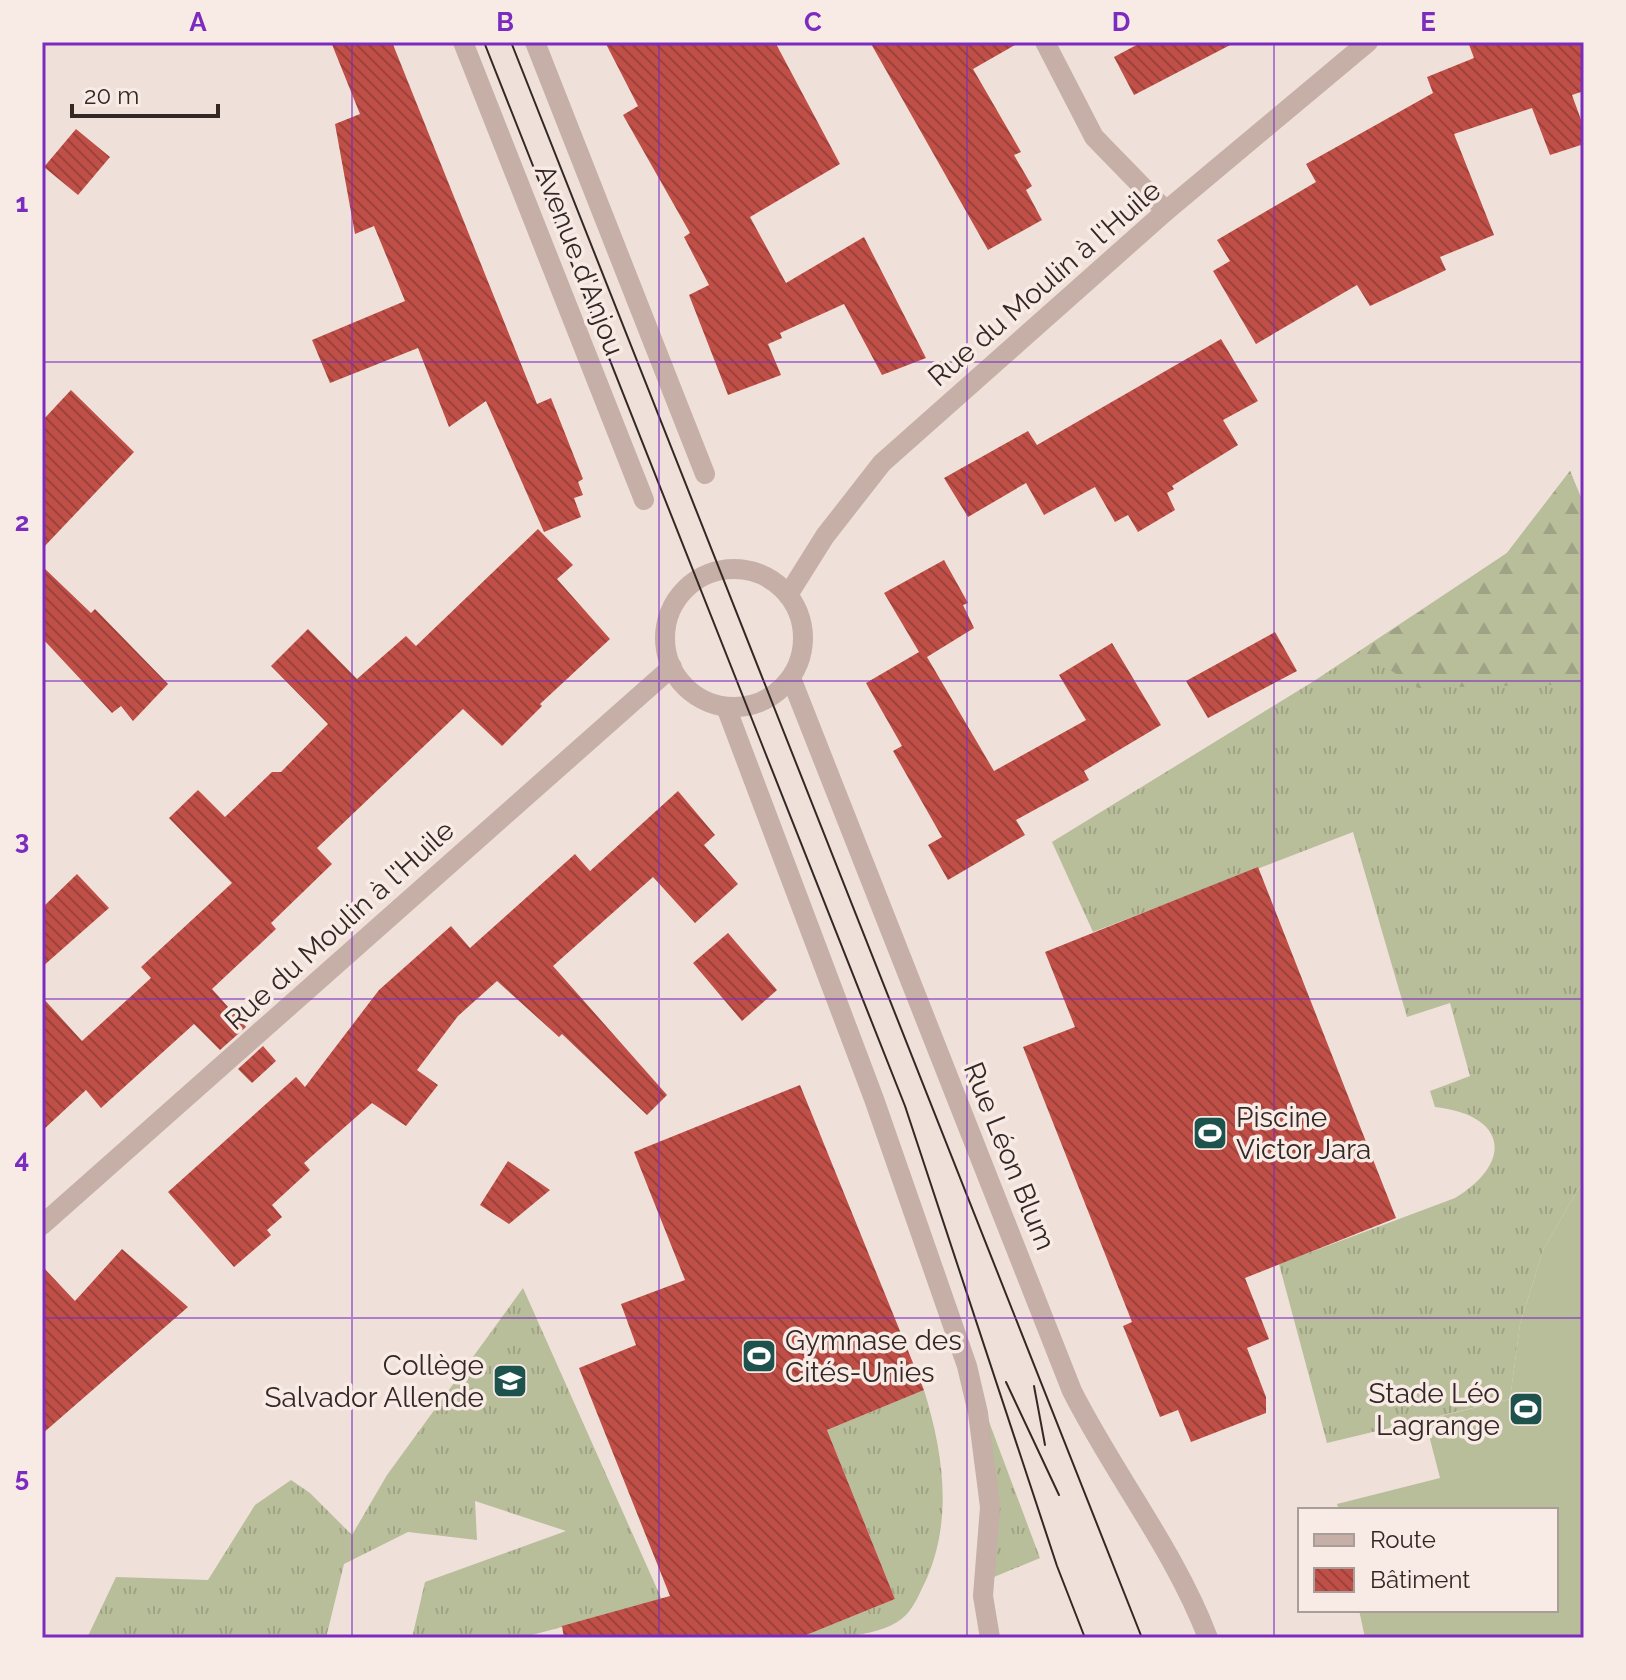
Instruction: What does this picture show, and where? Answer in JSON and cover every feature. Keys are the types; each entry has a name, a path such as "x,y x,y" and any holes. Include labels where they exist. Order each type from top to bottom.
{"street":[{"name":"Avenue d'Anjou","path":"463,42 644,500"},
{"name":"Avenue d'Anjou","path":"535,42 705,474"},
{"path":"1045,42 1094,137 1166,211"},
{"name":"Rue du Moulin à l'Huile","path":"788,595 825,536 882,463 1166,211 1368,42"},
{"path":"721,570 749,571 771,579 788,595 797,609 803,635 800,659 791,678 761,702 726,707 695,695 672,667 666,645 667,623 679,596 698,579 721,570"},
{"name":"Rue du Moulin à l'Huile","path":"42,1225 672,667"},
{"name":"Rue Léon Blum","path":"791,678 1072,1391 1092,1430 1155,1526 1191,1592 1208,1638"},
{"path":"726,707 874,1099 967,1366 978,1413 990,1507 983,1596 990,1638"}],"green space":[{"path":"1570,471 1584,505 1584,1179 1544,1248 1520,1324 1510,1399 1327,1443 1279,1264 1455,1198 1487,1170 1494,1155 1494,1142 1489,1130 1477,1120 1459,1112 1435,1107 1430,1091 1470,1076 1450,1003 1407,1017 1353,832 1093,932 1052,842 1314,681 1507,553"},
{"path":"1570,471 1584,505 1582,684 1418,688 1361,651 1507,553"},
{"name":"Stade Léo Lagrange","path":"1584,1179 1584,1638 1365,1638 1359,1612 1558,1612 1558,1508 1338,1508 1337,1504 1440,1478 1425,1420 1510,1399 1520,1324 1544,1248"},
{"name":"Collège Salvador Allende","path":"523,1288 662,1600 521,1638 412,1638 425,1582 566,1531 475,1501 477,1540 408,1532 344,1564 326,1638 87,1638 116,1577 208,1580 255,1505 291,1480 310,1493 352,1535 387,1475"},
{"path":"924,1390 940,1461 942,1508 935,1555 918,1598 906,1615 884,1628 855,1635 799,1638 895,1599 827,1430"},
{"path":"985,1411 1040,1558 994,1577"}],"building":[{"path":"331,42 392,42 537,404 551,398 583,479 578,482 583,495 574,498 581,517 544,532 486,401 449,427 418,348 330,383 312,340 405,301 374,226 355,234 335,124 360,114"},
{"path":"605,42 775,42 840,164 750,217 786,283 864,237 926,358 882,375 844,304 780,333 782,338 768,344 781,375 728,395 689,295 709,285 684,237 690,233 623,115 638,106"},
{"path":"870,42 1020,42 973,69 1021,152 1014,155 1032,186 1026,190 1042,220 988,250"},
{"path":"1142,42 1236,42 1134,95 1114,57"},
{"path":"1468,42 1584,42 1584,91 1572,95 1584,128 1584,144 1550,155 1532,108 1454,134 1494,235 1440,257 1446,270 1370,306 1357,285 1256,344 1213,271 1230,261 1217,240 1316,182 1306,164 1433,93 1427,77 1474,58"},
{"path":"76,129 110,157 78,195 44,167"},
{"path":"1221,339 1258,401 1223,420 1238,445 1172,486 1174,489 1167,493 1175,510 1138,532 1128,515 1115,522 1095,487 1044,515 1026,483 968,517 944,478 1028,431 1037,445"},
{"path":"71,390 134,452 42,549 42,421"},
{"path":"538,529 573,565 557,579 610,639 540,704 542,706 502,746 463,709 317,848 332,864 271,923 276,929 212,989 246,1027 220,1050 194,1024 101,1108 86,1090 42,1131 42,997 82,1041 151,978 141,967 232,883 169,818 198,790 225,817 272,772 281,772 328,724 271,666 308,629 357,679 406,636 416,646"},
{"path":"944,560 968,603 963,605 974,628 927,657 994,771 1086,720 1059,675 1112,643 1161,725 1084,771 1089,780 1016,820 1025,835 948,880 928,845 942,837 893,751 902,746 866,683 919,652 884,593"},
{"path":"42,566 91,613 95,609 168,684 133,721 121,706 112,713 42,638"},
{"path":"1275,632 1297,671 1208,718 1186,681"},
{"path":"678,791 715,835 704,845 738,884 695,923 653,877 553,966 667,1095 647,1115 562,1034 559,1037 497,981 458,1016 417,1070 438,1085 406,1126 372,1103 304,1163 310,1170 272,1205 282,1217 267,1230 271,1235 234,1267 168,1192 296,1077 305,1087 379,990 451,926 470,948 575,854 590,871"},
{"name":"Piscine Victor Jara","path":"1258,867 1396,1218 1245,1278 1269,1339 1247,1348 1266,1397 1266,1413 1191,1442 1178,1410 1160,1417 1123,1326 1132,1322 1023,1047 1075,1027 1045,952"},
{"path":"77,874 109,908 42,967 42,908"},
{"path":"728,933 777,990 742,1021 693,963"},
{"path":"263,1046 276,1061 252,1083 238,1069"},
{"name":"Gymnase des Cités-Unies","path":"800,1085 924,1390 827,1430 895,1599 799,1638 564,1638 562,1626 670,1596 579,1368 636,1345 621,1304 685,1280 634,1152"},
{"path":"508,1161 550,1190 509,1224 480,1205"},
{"path":"122,1249 188,1307 42,1434 42,1266 75,1301"}],"tram line":[{"path":"484,42 905,1106 1057,1566 1085,1638"},
{"path":"511,42 1142,1638"},
{"path":"1006,1382 1059,1495"},
{"path":"1034,1386 1045,1445"}],"place":[{"name":"Piscine Victor Jara","path":"1210,1133"},
{"name":"Gymnase des Cités-Unies","path":"759,1356"},
{"name":"Collège Salvador Allende","path":"510,1381"},
{"name":"Stade Léo Lagrange","path":"1526,1409"}]}
